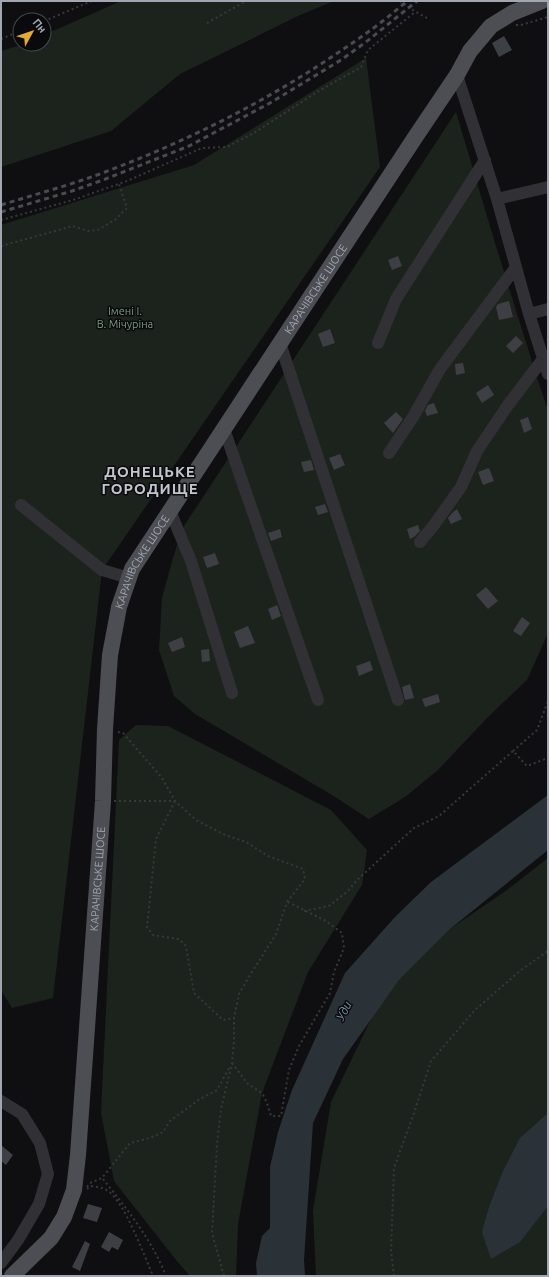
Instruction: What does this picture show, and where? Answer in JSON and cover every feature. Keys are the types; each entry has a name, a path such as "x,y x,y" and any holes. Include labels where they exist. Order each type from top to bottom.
{"main road":[{"name":"КАРАЧІВСЬКЕ ШОСЕ","path":"12,1276 51,1238 64,1218 74,1190 78,1155 102,800 110,655 119,607 132,569 457,74 470,51 492,26 512,13 542,1"}],"street":[{"path":"457,74 497,199 529,314 548,374"},
{"path":"378,343 396,300 485,160"},
{"path":"497,199 548,187"},
{"path":"389,453 413,417 440,369 516,267"},
{"path":"529,314 548,309"},
{"path":"280,343 398,700"},
{"path":"420,542 461,487 477,451 508,405 543,359"},
{"path":"224,429 318,700"},
{"path":"21,505 102,570 129,578"},
{"path":"170,511 191,561 232,693"},
{"path":"1,1101 22,1114 40,1143 48,1174 39,1204 18,1240 1,1263"}],"path":[{"path":"52,18 92,1"},
{"path":"207,22 246,1"},
{"path":"400,1 415,12 427,18"},
{"path":"1,220 73,200 119,184 202,148 227,147 254,133 317,92 361,67 368,50 415,12"},
{"path":"1,39 12,34"},
{"path":"1,246 73,226 88,231 98,230 116,219 127,208 119,184"},
{"path":"304,911 329,906 348,891 357,880 414,828 439,816 537,730 548,701"},
{"path":"105,729 123,734 162,778 175,801 196,820 225,835 246,842 268,856 303,869 305,879 287,902 276,934 239,994 234,1018 232,1063 221,1109 217,1144 212,1233 224,1276"},
{"path":"513,751 527,766 548,758"},
{"path":"102,800 175,801"},
{"path":"175,801 156,839 147,927 153,935 179,939 186,946 194,993 223,1020 234,1018"},
{"path":"232,1063 248,1084 262,1093 271,1116 281,1116 289,1070 299,1046 330,993 334,972 344,948 342,933 326,921 287,902"},
{"path":"394,1276 392,1252 394,1168 431,1061 475,1010 521,970 548,951"},
{"path":"85,1188 90,1183 102,1178 130,1144 163,1132 170,1121 216,1090 232,1063"},
{"path":"102,1178 131,1214 160,1261 166,1276"},
{"path":"85,1192 90,1186 100,1187 110,1192 120,1205 133,1230 153,1276"}],"green space":[{"path":"121,1 334,1 300,15 180,74 111,131 1,167 1,51 12,48 12,52 52,52 52,31"},
{"name":"Імені І. В. Мічуріна","path":"366,58 380,167 102,570 53,998 12,1008 1,990 1,225 194,165"},
{"path":"456,112 495,243 548,410 548,633 527,680 489,716 438,770 405,797 369,819 332,795 195,714 174,696 159,650 162,598 182,529"},
{"path":"136,725 168,726 331,810 367,850 362,885 308,972 262,1093 238,1224 236,1276 190,1276 176,1260 114,1181 101,1113 119,740"},
{"path":"548,858 548,1276 316,1276 313,1211 331,1102 373,1015 399,980 450,929 507,890"}],"water":[{"name":"Уди","path":"548,795 548,850 450,929 399,980 343,1059 313,1123 304,1260 305,1276 257,1276 256,1263 262,1236 270,1228 270,1167 278,1132 292,1090 345,973 395,917 431,882"},
{"path":"548,1113 548,1206 520,1242 491,1259 482,1232 489,1207 503,1171 520,1138"}],"building":[{"path":"504,36 512,50 499,57 492,43"},
{"path":"398,256 402,266 392,270 388,260"},
{"path":"509,301 513,317 499,320 496,307 498,304"},
{"path":"330,329 335,343 323,347 318,334"},
{"path":"516,336 523,343 513,353 506,346"},
{"path":"463,363 465,373 456,375 455,364"},
{"path":"488,385 494,395 482,403 476,393"},
{"path":"434,403 438,413 427,416 425,411 428,405"},
{"path":"396,412 403,419 393,433 384,423"},
{"path":"528,417 532,429 524,433 520,420"},
{"path":"340,454 345,465 334,470 329,458"},
{"path":"311,460 314,470 304,472 301,462"},
{"path":"489,468 494,481 483,485 478,472"},
{"path":"325,504 328,512 318,515 315,507"},
{"path":"457,509 462,519 451,524 448,518"},
{"path":"418,525 420,531 410,539 407,529"},
{"path":"280,529 282,537 271,541 268,533"},
{"path":"215,553 219,564 207,568 203,557"},
{"path":"486,587 498,601 488,609 476,595"},
{"path":"277,605 281,616 272,620 268,609"},
{"path":"522,617 530,623 521,636 513,631"},
{"path":"248,626 255,643 240,648 234,632"},
{"path":"182,637 185,647 172,652 168,643"},
{"path":"209,649 210,661 202,662 201,650"},
{"path":"370,661 373,670 359,676 356,666"},
{"path":"410,684 414,698 405,700 402,687"},
{"path":"438,694 440,702 425,707 422,699"},
{"path":"1,1145 13,1155 6,1165 1,1161"},
{"path":"88,1204 102,1208 97,1222 83,1218"},
{"path":"109,1232 123,1240 118,1250 112,1247 109,1252 101,1247"},
{"path":"85,1241 90,1244 80,1271 72,1267"}],"railway":[{"path":"1,205 105,172 162,149 218,123 272,94 324,62 367,33 407,1"},
{"path":"1,212 72,191 189,146 270,103 341,60 417,1"}],"district":[{"name":"ДОНЕЦЬКЕ ГОРОДИЩЕ","path":"150,480"}]}
